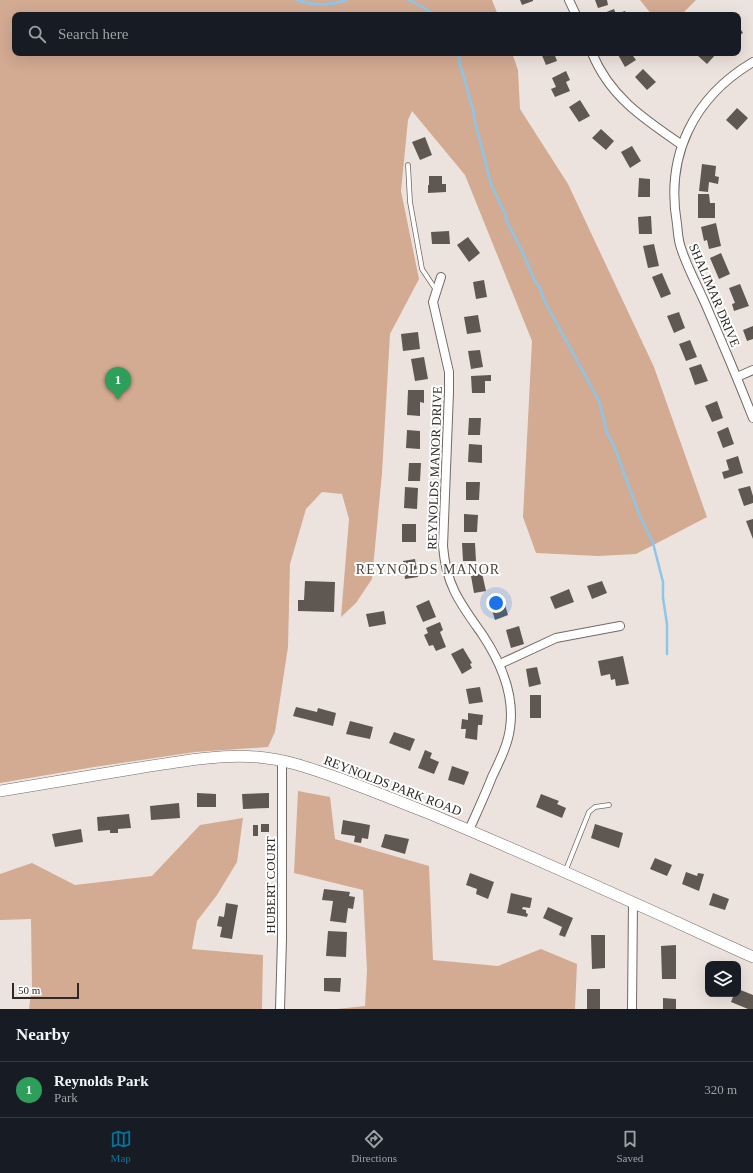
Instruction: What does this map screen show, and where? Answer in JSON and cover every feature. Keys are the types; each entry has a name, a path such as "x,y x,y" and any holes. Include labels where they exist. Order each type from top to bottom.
{"main road":[{"name":"REYNOLDS PARK ROAD","path":"0,791 182,761 222,757 258,757 282,761 312,768 371,790 469,830 633,902 753,957"}],"street":[{"path":"570,0 575,12"},
{"path":"593,56 596,63 616,94 643,118 682,144"},
{"name":"SHALIMAR DRIVE","path":"753,62 722,84 710,97 690,127 682,144 676,167 673,204 680,247 737,377 753,418"},
{"name":"REYNOLDS MANOR DRIVE","path":"441,277 433,302 449,372 443,539 444,562 453,589 460,604 493,650 500,664 505,680 511,716 510,729 499,763 469,830"},
{"path":"737,377 753,370"},
{"path":"500,664 556,638 620,626"},
{"name":"HUBERT COURT","path":"280,1009 282,939 282,761"},
{"path":"632,1009 633,902"}],"lane":[{"path":"408,165 410,202 422,269 436,290"},
{"path":"565,872 589,812 595,807 609,805"}],"shaded area":[{"path":"0,0 492,0 497,12 12,12 12,56 513,56 518,70 520,109 568,184 654,367 707,517 636,554 598,556 536,553 523,517 532,341 465,175 412,111 408,120 401,191 419,279 390,334 382,473 372,579 356,603 341,617 349,519 342,494 322,492 306,509 290,564 288,647 275,732 268,747 195,752 0,783"},
{"path":"640,0 696,0 684,12 650,12"},
{"path":"298,791 330,797 335,839 429,866 433,960 498,966 541,949 577,964 575,1009 337,1009 365,1006 367,970 363,890 294,873"},
{"path":"243,818 237,862 217,895 197,921 192,949 263,955 262,1009 29,1009 32,987 31,919 0,920 0,874 32,863 75,885 152,876 200,825"}],"building":[{"path":"520,0 533,0 533,1 522,5"},
{"path":"595,0 607,0 608,5 598,8"},
{"path":"614,9 615,12 606,12"},
{"path":"542,56 555,56 557,61 546,65"},
{"path":"619,56 633,56 636,60 625,67"},
{"path":"698,56 714,56 707,64"},
{"path":"643,69 656,82 647,90 635,77"},
{"path":"566,71 570,80 566,82 570,91 555,97 551,89 556,87 552,78"},
{"path":"580,100 590,116 579,122 569,107"},
{"path":"737,108 748,118 737,130 726,120"},
{"path":"601,129 614,141 606,150 592,138"},
{"path":"425,137 432,155 420,160 412,142"},
{"path":"632,146 641,161 630,168 621,152"},
{"path":"702,164 716,166 715,176 719,177 718,184 709,182 708,192 699,191"},
{"path":"429,176 442,176 442,184 446,184 446,192 428,193"},
{"path":"639,178 650,179 650,197 638,197"},
{"path":"698,194 709,194 710,203 715,203 715,218 698,218"},
{"path":"651,216 652,234 639,234 638,217"},
{"path":"716,223 721,246 709,249 707,240 704,241 701,227"},
{"path":"449,231 450,244 432,244 431,232"},
{"path":"468,237 480,253 469,262 457,245"},
{"path":"654,244 659,266 648,268 643,246"},
{"path":"721,253 730,274 719,279 710,258"},
{"path":"662,273 671,294 661,298 652,277"},
{"path":"484,280 487,297 476,299 473,282"},
{"path":"740,284 749,306 734,311 732,304 735,303 729,288"},
{"path":"679,312 685,328 674,333 667,316"},
{"path":"478,315 481,332 467,334 464,317"},
{"path":"753,326 753,339 747,341 743,330"},
{"path":"418,332 420,349 403,351 401,334"},
{"path":"690,340 697,357 686,361 679,344"},
{"path":"480,350 483,367 471,369 468,351"},
{"path":"424,357 428,379 415,381 411,359"},
{"path":"701,364 708,381 695,385 689,368"},
{"path":"491,375 491,381 485,381 485,393 472,393 471,376"},
{"path":"408,390 424,390 424,403 420,402 420,416 407,415"},
{"path":"717,401 723,418 712,422 705,406"},
{"path":"469,418 481,418 480,435 468,435"},
{"path":"728,427 734,444 723,448 717,432"},
{"path":"407,430 420,431 420,449 406,448"},
{"path":"469,444 482,445 482,463 468,462"},
{"path":"738,456 743,473 724,479 722,472 729,470 726,460"},
{"path":"409,463 421,463 420,481 408,481"},
{"path":"466,482 480,482 479,500 466,500"},
{"path":"750,486 753,496 753,503 744,506 738,489"},
{"path":"405,487 418,488 417,509 404,508"},
{"path":"464,514 478,515 477,532 464,532"},
{"path":"753,519 753,539 746,521"},
{"path":"402,524 416,524 416,542 402,542"},
{"path":"462,543 475,543 476,561 463,561"},
{"path":"415,559 418,577 405,579 403,561"},
{"path":"482,573 486,591 474,593 471,576"},
{"path":"305,581 335,582 334,612 298,611 298,600 304,600"},
{"path":"602,581 607,593 592,599 587,586"},
{"path":"569,589 574,602 555,609 550,597"},
{"path":"503,598 508,615 495,620 490,603"},
{"path":"429,600 436,617 423,622 416,606"},
{"path":"384,611 386,624 369,627 366,614"},
{"path":"440,622 443,630 440,632 446,647 436,651 433,645 429,646 424,635 428,633 426,628"},
{"path":"519,626 524,644 511,648 506,630"},
{"path":"463,648 472,663 470,664 472,668 462,674 451,654"},
{"path":"623,656 629,684 616,686 615,679 611,680 610,674 601,676 598,661"},
{"path":"537,667 541,684 529,687 526,669"},
{"path":"480,687 483,702 469,704 466,689"},
{"path":"530,695 541,695 541,718 530,718"},
{"path":"296,707 317,712 318,708 336,713 333,726 293,716"},
{"path":"468,713 483,715 482,725 478,725 477,740 465,738 466,729 461,729 462,719 468,720"},
{"path":"350,721 373,727 370,739 346,734"},
{"path":"394,732 415,739 410,751 389,743"},
{"path":"425,750 432,753 430,758 439,762 434,774 418,768"},
{"path":"452,766 469,772 464,785 448,780"},
{"path":"197,793 216,794 216,807 197,807"},
{"path":"269,793 269,808 243,809 242,794"},
{"path":"541,794 559,801 557,804 566,808 562,818 536,807"},
{"path":"179,803 180,818 151,820 150,806"},
{"path":"129,814 131,828 118,829 118,833 110,833 110,830 98,831 97,817"},
{"path":"343,820 370,825 368,839 362,838 361,843 354,842 355,836 341,834"},
{"path":"261,824 269,824 269,832 261,832"},
{"path":"595,824 623,833 619,848 591,838"},
{"path":"253,825 258,825 258,836 253,836"},
{"path":"81,829 83,842 55,847 52,834"},
{"path":"385,834 409,839 405,854 381,847"},
{"path":"655,858 672,865 667,876 650,869"},
{"path":"686,872 697,876 698,873 704,874 699,891 682,884"},
{"path":"470,873 494,882 488,899 476,894 477,889 466,885"},
{"path":"324,889 350,892 349,896 355,897 353,909 348,908 346,923 330,921 333,901 322,900"},
{"path":"511,893 532,898 530,908 523,907 522,909 526,910 526,913 528,914 527,917 507,913"},
{"path":"713,893 729,899 725,910 709,905"},
{"path":"226,903 238,905 232,939 220,937 222,927 217,926 219,916 224,917"},
{"path":"548,907 573,918 565,937 559,935 562,927 543,918"},
{"path":"328,931 347,932 346,957 326,956"},
{"path":"591,935 605,935 605,968 592,969"},
{"path":"676,945 676,979 662,979 661,946"},
{"path":"324,978 341,978 340,992 324,991"},
{"path":"587,989 600,989 600,1009 587,1009"},
{"path":"741,990 753,995 753,1009 748,1009 731,1002 733,997 741,997"},
{"path":"663,998 676,999 676,1009 663,1009"}],"waterway":[{"path":"297,0 321,4 346,0"},
{"path":"409,0 430,12"},
{"path":"459,56 491,184 506,216 506,220 535,281 540,288 544,300 599,401 607,433 614,446 639,514 653,543 663,582 663,598 667,624 667,654"}],"place":[{"name":"Reynolds Park","path":"118,400"}],"district":[{"name":"REYNOLDS MANOR","path":"428,569"}]}
